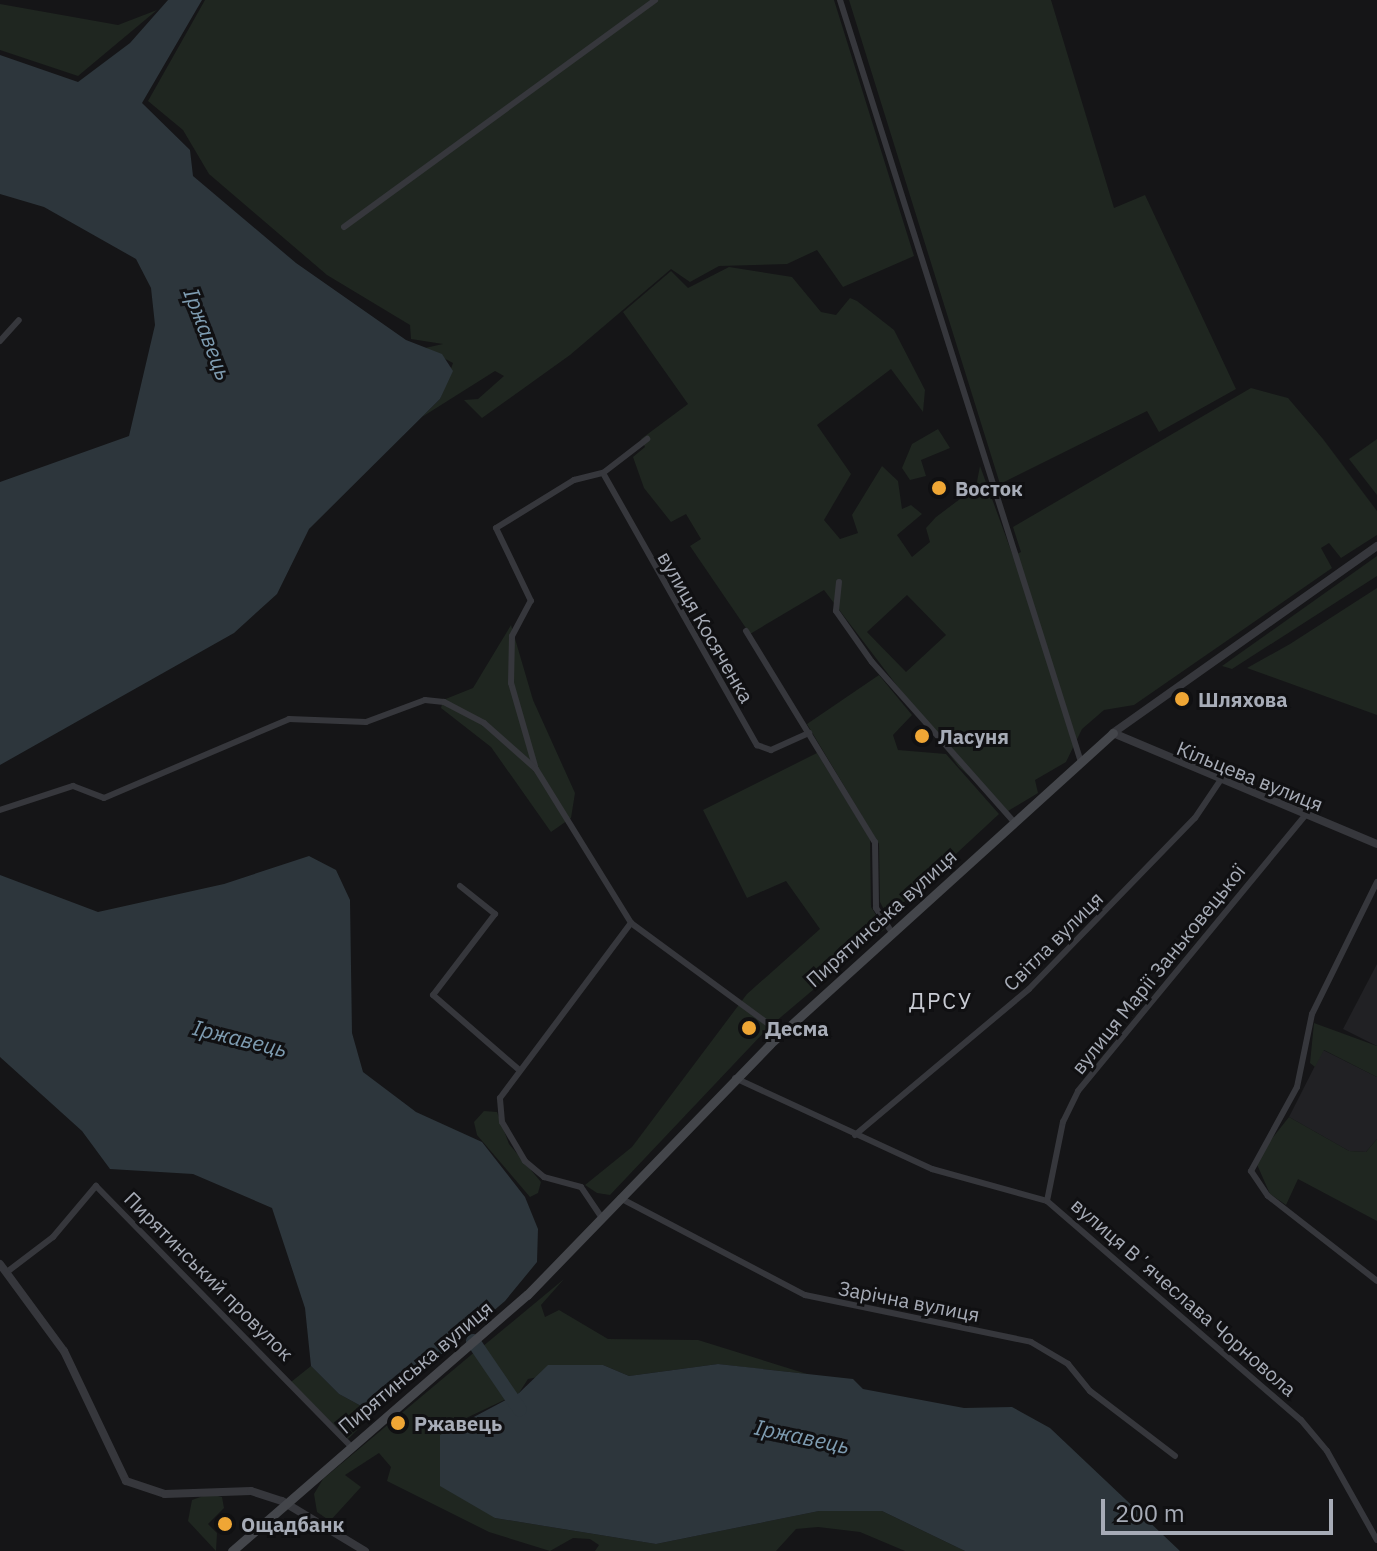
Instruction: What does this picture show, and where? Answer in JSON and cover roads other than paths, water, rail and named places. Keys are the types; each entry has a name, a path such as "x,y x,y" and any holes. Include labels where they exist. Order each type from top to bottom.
{"main road":[{"name":"Пирятинська вулиця","path":"232,1551 282,1501 483,1334 602,1218 735,1078 1113,733"}],"street":[{"path":"344,227 655,0"},
{"path":"840,0 1081,762"},
{"path":"0,341 19,320"},
{"path":"647,439 603,473 574,480 496,528 531,601 512,636 511,683 536,769 631,923 782,1034"},
{"name":"вулиця Косяченка","path":"603,473 757,745 771,750 809,733"},
{"name":"Пирятинська вулиця","path":"1113,733 1377,546"},
{"path":"839,582 836,611 872,662 1014,822"},
{"path":"746,631 875,842 876,908 892,933"},
{"path":"0,810 73,786 104,798 289,719 366,722 425,700 474,716 536,769"},
{"name":"Кільцева вулиця","path":"1113,733 1220,781 1377,844"},
{"name":"Світла вулиця","path":"855,1135 1038,980 1195,818 1220,781"},
{"name":"вулиця Марії Заньковецької","path":"1047,1201 1063,1122 1078,1091 1305,816"},
{"path":"1377,882 1312,1014 1302,1077 1251,1171 1268,1196 1377,1281"},
{"path":"460,886 495,914 433,995 518,1069"},
{"path":"602,1218 581,1187 544,1177 512,1143 500,1098 518,1069 631,923"},
{"name":"вулиця Вʼячеслава Чорновола","path":"735,1078 932,1169 1047,1201 1301,1420 1327,1451 1377,1540"},
{"name":"Пирятинський провулок","path":"7,1272 53,1237 96,1186 351,1446"},
{"name":"Зарічна вулиця","path":"620,1198 805,1295 1031,1342 1068,1364 1090,1391 1175,1456"},
{"path":"0,1264 64,1351 126,1481 153,1493 233,1489 282,1501 365,1551"}],"water":[{"path":"168,0 202,0 142,103 190,150 193,176 296,263 406,340 442,354 453,371 440,399 309,529 277,594 234,633 0,765 0,482 129,436 155,325 151,288 136,259 44,207 0,194 0,55 78,82 130,43"},
{"path":"309,856 336,870 350,900 352,1033 363,1072 416,1112 482,1142 525,1197 538,1229 537,1262 505,1301 374,1413 339,1394 311,1366 305,1308 272,1208 193,1174 110,1169 82,1131 0,1057 0,875 98,912 224,884"},
{"path":"718,1364 853,1379 863,1389 964,1408 1012,1407 1050,1428 1180,1551 965,1551 882,1511 819,1511 656,1544 495,1518 440,1486 440,1435 519,1393 548,1365 603,1365 629,1376"}],"waterway":[{"name":"Іржавець","path":"473,1341 520,1410"}],"place":[{"name":"Восток","path":"939,488"},
{"name":"Шляхова","path":"1182,699"},
{"name":"Ласуня","path":"922,736"},
{"name":"Десма","path":"749,1028"},
{"name":"Ржавець","path":"398,1423"},
{"name":"Ощадбанк","path":"225,1524"}],"district":[{"name":"ДРСУ","path":"941,1001"}]}
